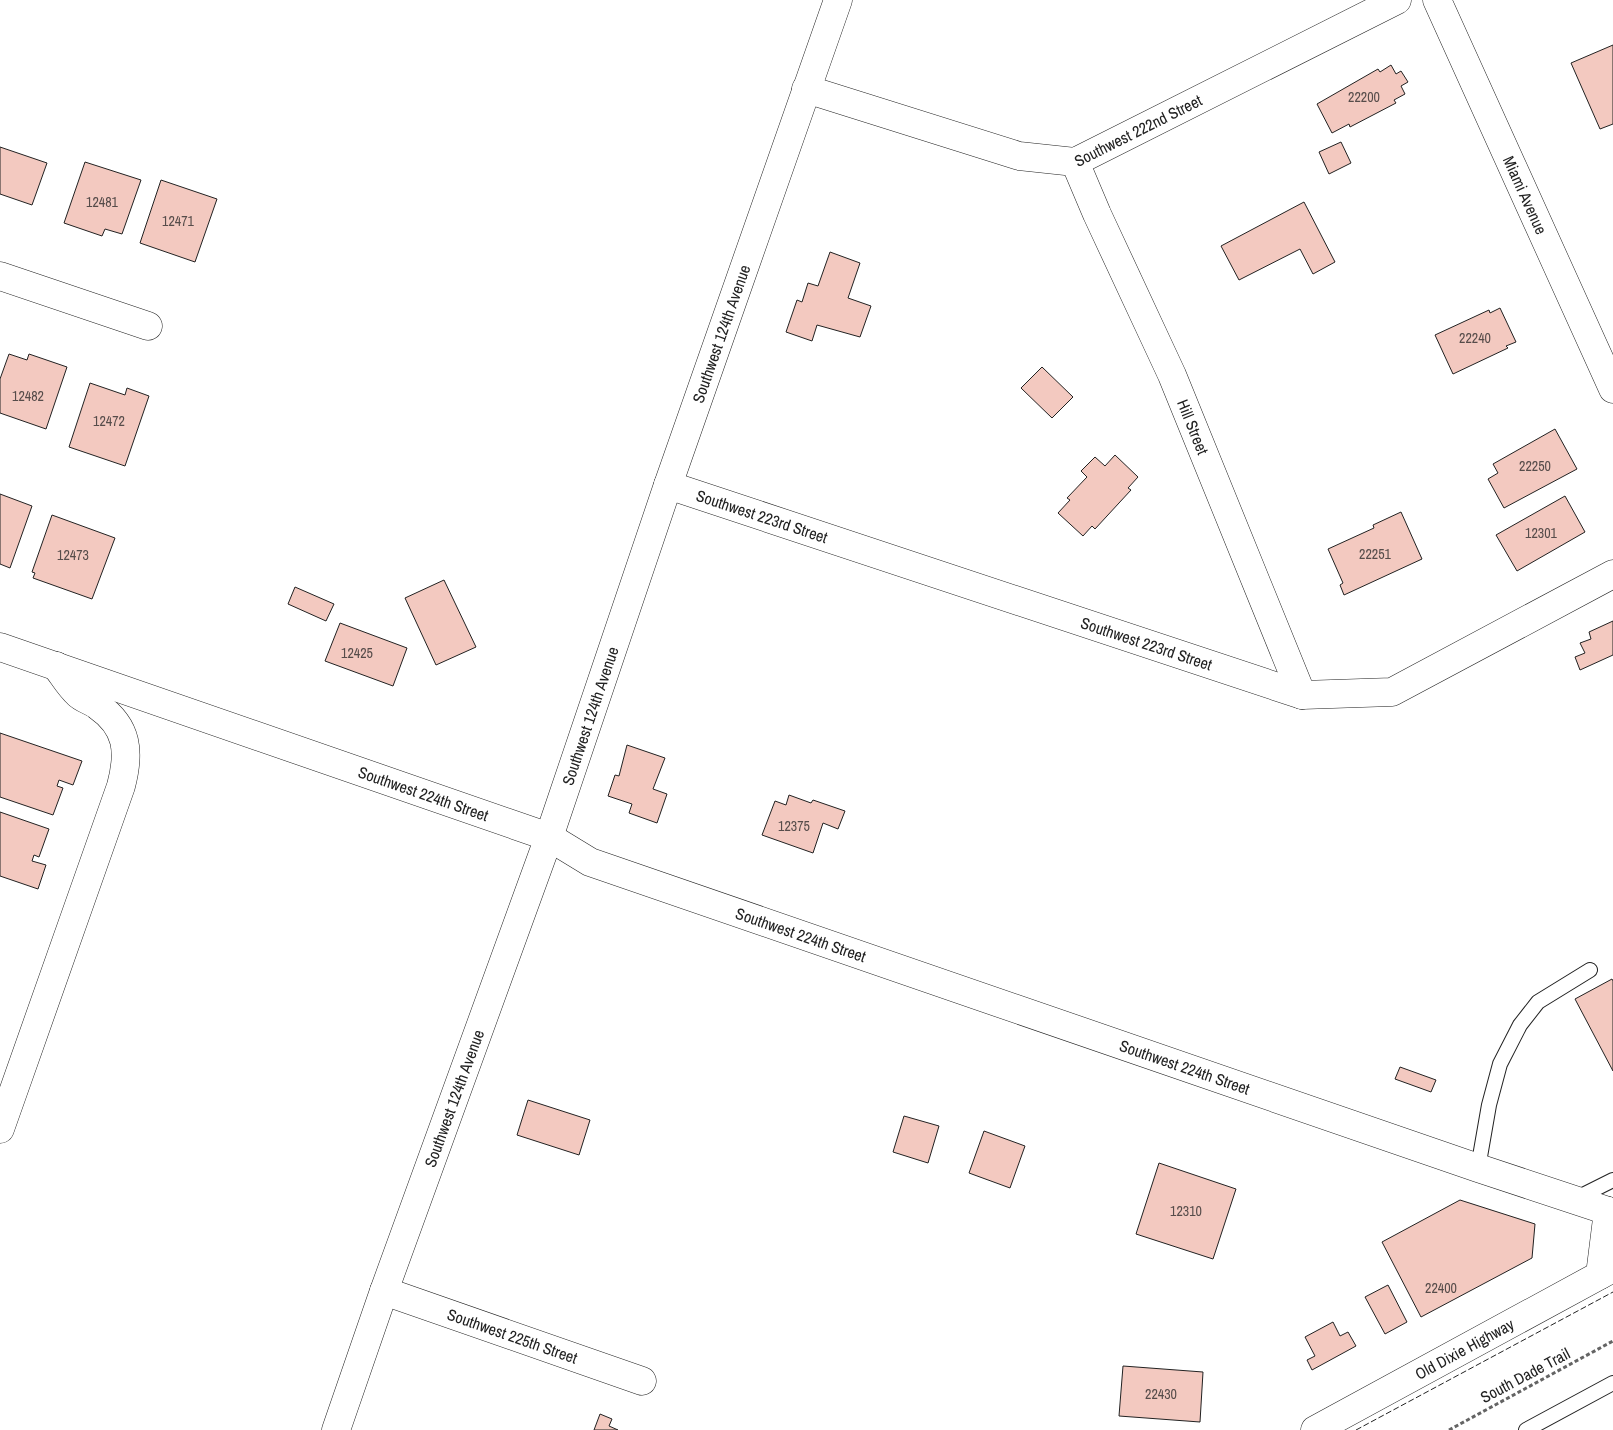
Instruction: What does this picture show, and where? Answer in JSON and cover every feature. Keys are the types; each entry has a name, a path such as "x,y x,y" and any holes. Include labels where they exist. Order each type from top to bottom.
{"street":[{"name":"Southwest 124th Avenue","path":"336,1430 384,1291 549,837 668,484 838,0"},
{"name":"Southwest 222nd Street","path":"806,89 1019,156 1075,162 1397,0"},
{"name":"Miami Avenue","path":"1437,0 1613,389"},
{"name":"Hill Street","path":"1075,162 1097,214 1172,375 1302,695"},
{"path":"0,276 148,326"},
{"name":"Southwest 223rd Street","path":"668,484 1302,695 1392,692 1613,574"},
{"name":"Southwest 224th Street","path":"0,647 549,837 590,862 1478,1168 1611,1212 1607,1272"},
{"path":"0,1129 121,786 125,769 124,741 117,723 109,714 94,703 79,696 56,666"},
{"name":"Old Dixie Highway","path":"1315,1430 1607,1272"},
{"name":"Southwest 225th Street","path":"384,1291 642,1381"}],"lane":[{"path":"1478,1168 1489,1105 1500,1064 1520,1025 1538,1002 1590,970"},
{"path":"1574,1199 1613,1180"},
{"path":"1526,1430 1613,1383"}],"path":[{"name":"South Dade Trail","path":"1449,1430 1613,1341"}],"building":[{"path":"1613,45 1613,124 1600,129 1571,63"},
{"path":"1391,65 1396,74 1401,71 1408,82 1401,86 1405,94 1394,100 1396,103 1350,127 1349,124 1332,133 1317,104 1378,69 1380,72"},
{"path":"1341,142 1351,163 1329,174 1319,152"},
{"path":"0,147 47,163 32,205 0,194"},
{"path":"85,162 141,180 122,234 105,229 102,236 64,223"},
{"path":"161,180 217,199 195,262 140,243"},
{"path":"1304,202 1335,262 1313,274 1300,249 1239,280 1221,246"},
{"path":"830,252 860,263 848,298 871,306 860,337 817,325 812,341 786,332 797,300 802,302 808,283 818,286"},
{"path":"1500,308 1516,342 1506,346 1508,348 1453,374 1435,335 1489,310 1490,313"},
{"path":"9,354 27,360 29,354 67,367 46,429 0,413 0,379"},
{"path":"1042,367 1073,397 1052,418 1021,388"},
{"path":"90,383 125,395 127,388 149,396 125,466 69,447"},
{"path":"1555,429 1577,469 1504,508 1488,479 1498,473 1493,464"},
{"path":"1115,455 1138,477 1128,488 1131,490 1095,529 1092,526 1083,536 1058,513 1070,500 1067,498 1087,477 1081,471 1095,457 1105,466"},
{"path":"0,494 32,506 10,568 0,564"},
{"path":"1565,496 1585,532 1517,571 1496,535"},
{"path":"1401,512 1422,559 1344,595 1340,585 1343,583 1328,549 1374,528 1373,525"},
{"path":"52,515 115,538 92,599 33,578 35,573 32,572"},
{"path":"444,580 476,647 436,665 405,598"},
{"path":"295,587 334,604 326,621 288,604"},
{"path":"1613,621 1613,655 1580,670 1575,657 1585,653 1580,643 1591,639 1589,632"},
{"path":"340,623 407,648 393,686 325,661"},
{"path":"0,733 82,761 73,785 59,780 57,786 63,788 53,815 0,797"},
{"path":"627,745 665,758 653,789 667,794 657,823 629,813 632,804 608,796 615,775 619,776"},
{"path":"789,795 811,803 813,800 845,811 838,829 823,823 813,853 762,835 775,801 786,805"},
{"path":"0,812 49,829 39,857 34,855 32,861 46,865 38,889 0,876"},
{"path":"1612,979 1613,981 1613,1071 1575,999"},
{"path":"1400,1067 1436,1080 1431,1092 1395,1079"},
{"path":"528,1100 590,1120 579,1155 517,1135"},
{"path":"904,1116 939,1126 928,1163 893,1152"},
{"path":"984,1131 1025,1146 1010,1188 969,1173"},
{"path":"1159,1163 1236,1189 1213,1259 1136,1234"},
{"path":"1460,1200 1535,1224 1532,1258 1421,1317 1382,1242"},
{"path":"1388,1285 1407,1322 1385,1334 1365,1297"},
{"path":"1333,1322 1340,1336 1348,1332 1356,1346 1312,1370 1307,1360 1315,1356 1305,1337"},
{"path":"1123,1366 1203,1372 1200,1422 1119,1416"},
{"path":"600,1414 612,1419 609,1426 618,1430 594,1430"}],"fence":[{"path":"1356,1430 1613,1292"}]}
